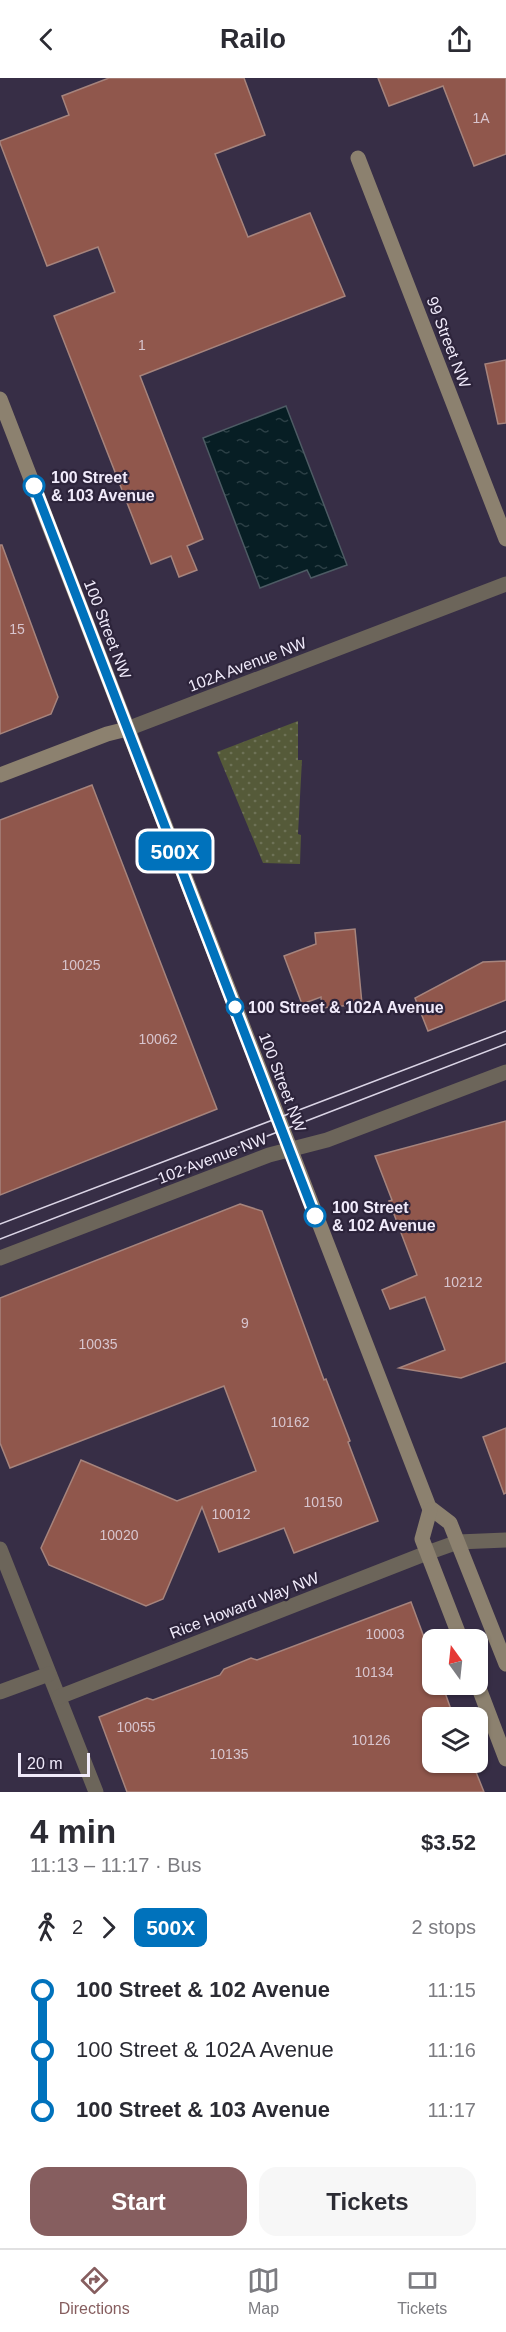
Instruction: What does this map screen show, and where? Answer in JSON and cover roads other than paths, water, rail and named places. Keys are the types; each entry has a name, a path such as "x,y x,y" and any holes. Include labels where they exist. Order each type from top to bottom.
{"main road":[{"name":"99 Street NW","path":"358,158 506,540"},
{"name":"100 Street NW","path":"0,399 430,1510 450,1523 506,1664"},
{"name":"102A Avenue NW","path":"0,775 107,734 127,729"},
{"path":"430,1510 422,1539 457,1629"},
{"path":"482,1695 506,1759"}],"street":[{"name":"102A Avenue NW","path":"127,729 506,584"},
{"name":"102 Avenue NW","path":"0,1258 290,1149 327,1140 506,1072"},
{"name":"Rice Howard Way NW","path":"58,1696 443,1547 458,1542 506,1540"},
{"path":"0,1549 96,1792"},
{"path":"0,1692 49,1674"}],"water":[{"path":"286,406 347,565 311,578 307,570 260,588 203,438"}],"tram line":[{"path":"0,1224 506,1031"},
{"path":"0,1239 506,1044"}],"place":[{"name":"100 Street & 103 Avenue","path":"34,486"},
{"name":"100 Street & 102A Avenue","path":"235,1007"},
{"name":"100 Street & 102 Avenue","path":"315,1216"}]}
